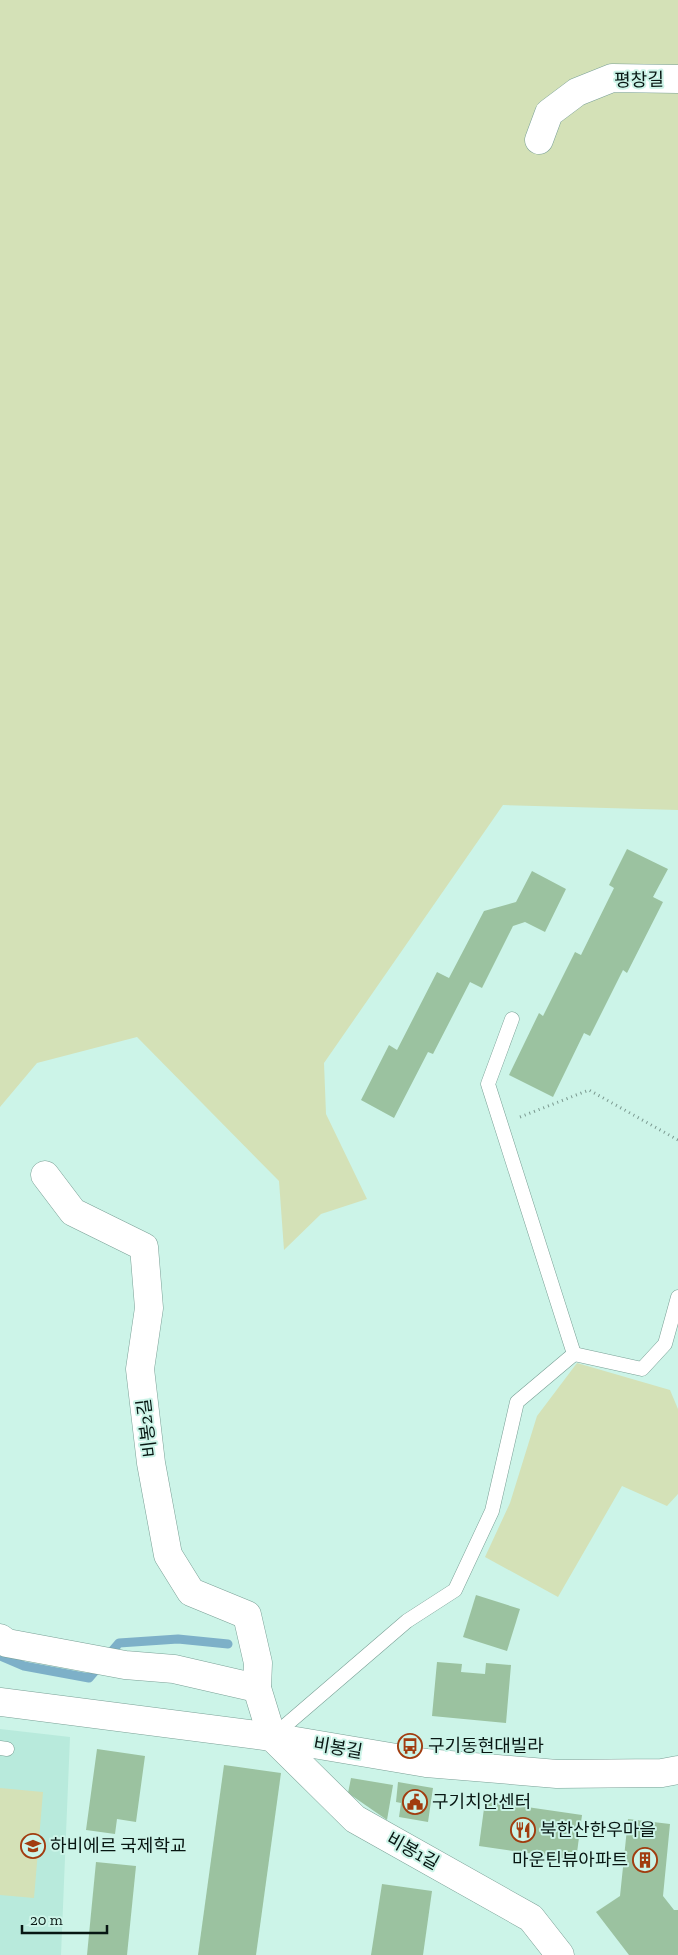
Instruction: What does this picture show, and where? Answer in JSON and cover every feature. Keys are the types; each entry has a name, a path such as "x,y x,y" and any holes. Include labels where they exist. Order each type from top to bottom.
{"street":[{"name":"평창길","path":"539,140 549,113 576,92 612,78 678,79"},
{"name":"비봉2길","path":"45,1174 73,1212 144,1247 150,1308 140,1369 151,1463 168,1556 191,1592 247,1615 258,1663 257,1688 272,1737"},
{"path":"0,1638 7,1643 125,1664 174,1669 257,1688"},
{"name":"비봉길","path":"0,1702 272,1737 426,1763 548,1774 662,1773 678,1770"},
{"name":"비봉1길","path":"272,1737 355,1819 531,1918 560,1955"}],"lane":[{"path":"512,1019 488,1084 574,1354"},
{"path":"574,1354 642,1369 665,1344 678,1297"},
{"path":"272,1737 407,1621 455,1590 492,1511 516,1402 574,1354"}],"path":[{"path":"501,1125 590,1090 678,1140"}],"shaded area":[{"path":"0,0 678,0 678,810 503,805 324,1063 326,1114 367,1199 321,1214 284,1250 279,1181 137,1037 37,1063 0,1107"},
{"path":"577,1363 670,1390 678,1409 678,1494 667,1506 622,1486 558,1597 485,1557 510,1503 537,1416"},
{"name":"하비에르 국제학교","path":"0,1729 70,1737 61,1955 0,1955"},
{"path":"0,1788 43,1792 34,1898 0,1895"}],"building":[{"path":"627,849 668,869 653,897 663,902 627,973 623,970 590,1036 584,1033 553,1097 509,1075 539,1013 543,1016 575,952 581,955 614,888 609,885"},
{"path":"532,871 566,889 545,932 525,922 513,926 482,988 470,982 433,1054 428,1052 394,1118 361,1100 389,1045 397,1050 437,972 449,978 484,911 516,902"},
{"path":"476,1595 520,1609 507,1651 463,1637"},
{"path":"437,1662 462,1664 461,1672 485,1674 486,1663 511,1665 506,1723 432,1716"},
{"path":"97,1749 145,1756 136,1822 117,1819 115,1834 86,1830"},
{"path":"224,1765 281,1773 256,1955 198,1955"},
{"path":"351,1778 393,1785 387,1820 348,1793"},
{"name":"구기치안센터","path":"398,1782 433,1788 428,1822 399,1817 401,1803 396,1802"},
{"path":"485,1801 582,1815 576,1860 479,1846"},
{"name":"마운틴뷰아파트","path":"628,1819 670,1824 663,1896 674,1910 678,1910 678,1955 629,1955 596,1912 620,1896"},
{"path":"96,1862 136,1866 127,1955 87,1955"},
{"path":"382,1884 432,1891 423,1955 371,1955"}],"waterway":[{"path":"0,1656 24,1666 89,1678 119,1643 178,1639 228,1644"}],"place":[{"name":"구기동현대빌라","path":"410,1746"},
{"name":"구기치안센터","path":"415,1802"},
{"name":"북한산한우마을","path":"523,1830"},
{"name":"하비에르 국제학교","path":"33,1846"},
{"name":"마운틴뷰아파트","path":"645,1860"}]}
